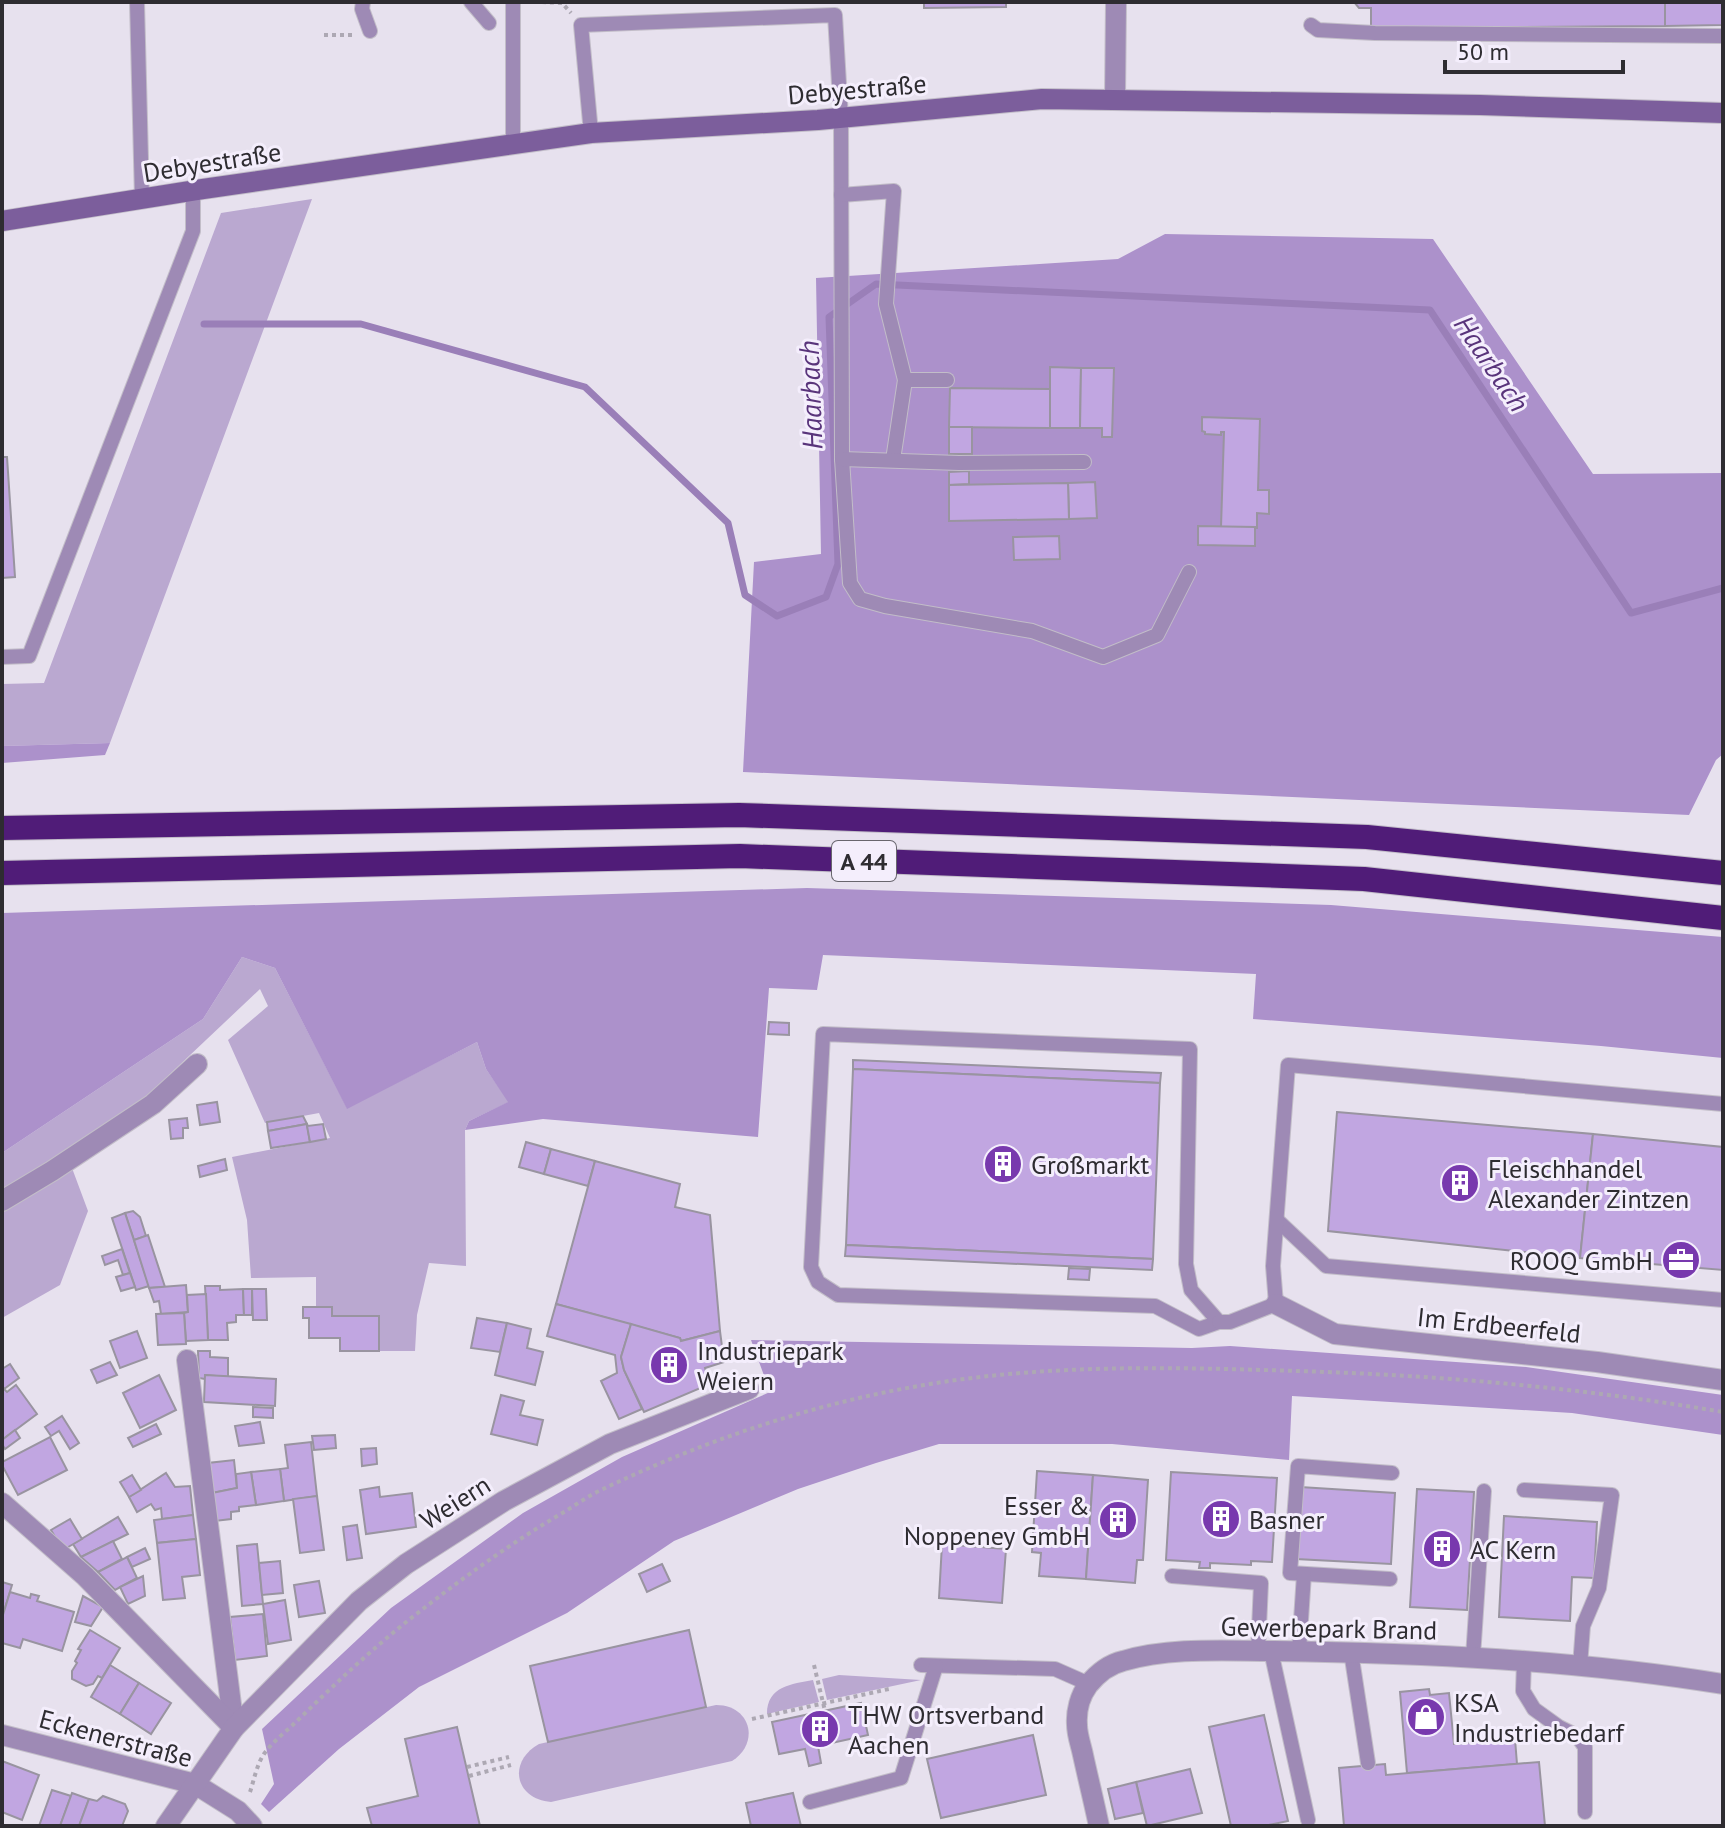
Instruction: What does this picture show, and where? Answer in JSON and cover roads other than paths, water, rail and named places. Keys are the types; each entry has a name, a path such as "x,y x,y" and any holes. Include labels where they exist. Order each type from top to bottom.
{"highway":[{"name":"A 44","path":"2,828 754,815 1367,837 1723,873"},
{"name":"A 44","path":"2,873 740,856 1364,879 1723,918"}],"main road":[{"name":"Debyestraße","path":"2,221 193,190 591,133 841,118 1042,99 1480,105 1723,113"}],"street":[{"path":"1115,100 1116,2"},
{"path":"2,1201 153,1104 197,1064"},
{"name":"Im Erdbeerfeld","path":"1276,1304 1335,1334 1597,1362 1723,1380"},
{"path":"187,1360 234,1728"},
{"name":"Weiern","path":"166,1826 234,1728 359,1601 406,1564 504,1501 610,1444 749,1389"},
{"path":"2,1503 85,1576 234,1728"},
{"name":"Gewerbepark Brand","path":"1089,1684 1104,1670 1136,1657 1163,1653 1299,1651 1473,1657 1580,1666 1723,1684"},
{"path":"1089,1684 1080,1700 1077,1724 1099,1826"},
{"name":"Eckenerstraße","path":"2,1735 195,1784 245,1818"}],"lane":[{"path":"137,2 142,199"},
{"path":"363,2 362,9 370,31"},
{"path":"471,2 489,23"},
{"path":"513,2 513,144"},
{"path":"591,133 581,25 835,9 841,118 842,459 850,583 860,599 1032,631 1103,657 1157,635 1189,572"},
{"path":"1311,25 1318,30 1375,33 1723,36"},
{"path":"2,657 29,656 193,231 193,190"},
{"path":"841,195 894,191 886,304 905,380 893,460"},
{"path":"905,380 947,380"},
{"path":"842,459 959,463 1084,462"},
{"path":"1219,1322 1191,1290 1186,1264 1190,1049 823,1034 811,1267 818,1282 838,1295 1155,1306 1199,1329 1219,1322 1230,1322 1276,1304 1273,1266 1288,1065 1723,1104"},
{"path":"1277,1220 1326,1266 1723,1300"},
{"path":"1390,1579 1290,1573 1298,1466 1392,1473"},
{"path":"1524,1490 1612,1495 1599,1588 1583,1626 1580,1666"},
{"path":"1473,1657 1484,1491"},
{"path":"1299,1651 1304,1574"},
{"path":"1172,1576 1261,1583 1264,1651 1308,1820"},
{"path":"1351,1652 1368,1763"},
{"path":"1524,1661 1523,1691 1534,1709 1577,1736 1585,1747 1585,1812"},
{"path":"810,1802 901,1778 929,1666 1055,1669 1089,1684"}],"waterway":[{"name":"Haarbach","path":"204,324 361,324 585,387 728,523 745,595 777,616 826,597 838,564 829,317 876,284 1430,310 1631,613 1723,588"}],"place":[{"name":"Großmarkt","path":"1003,1164"},
{"name":"Fleischhandel Alexander Zintzen","path":"1460,1183"},
{"name":"ROOQ GmbH","path":"1681,1260"},
{"name":"Industriepark Weiern","path":"669,1365"},
{"name":"Basner","path":"1221,1519"},
{"name":"Esser & Noppeney GmbH","path":"1118,1520"},
{"name":"AC Kern","path":"1442,1549"},
{"name":"KSA Industriebedarf","path":"1426,1717"},
{"name":"THW Ortsverband Aachen","path":"820,1729"}]}
